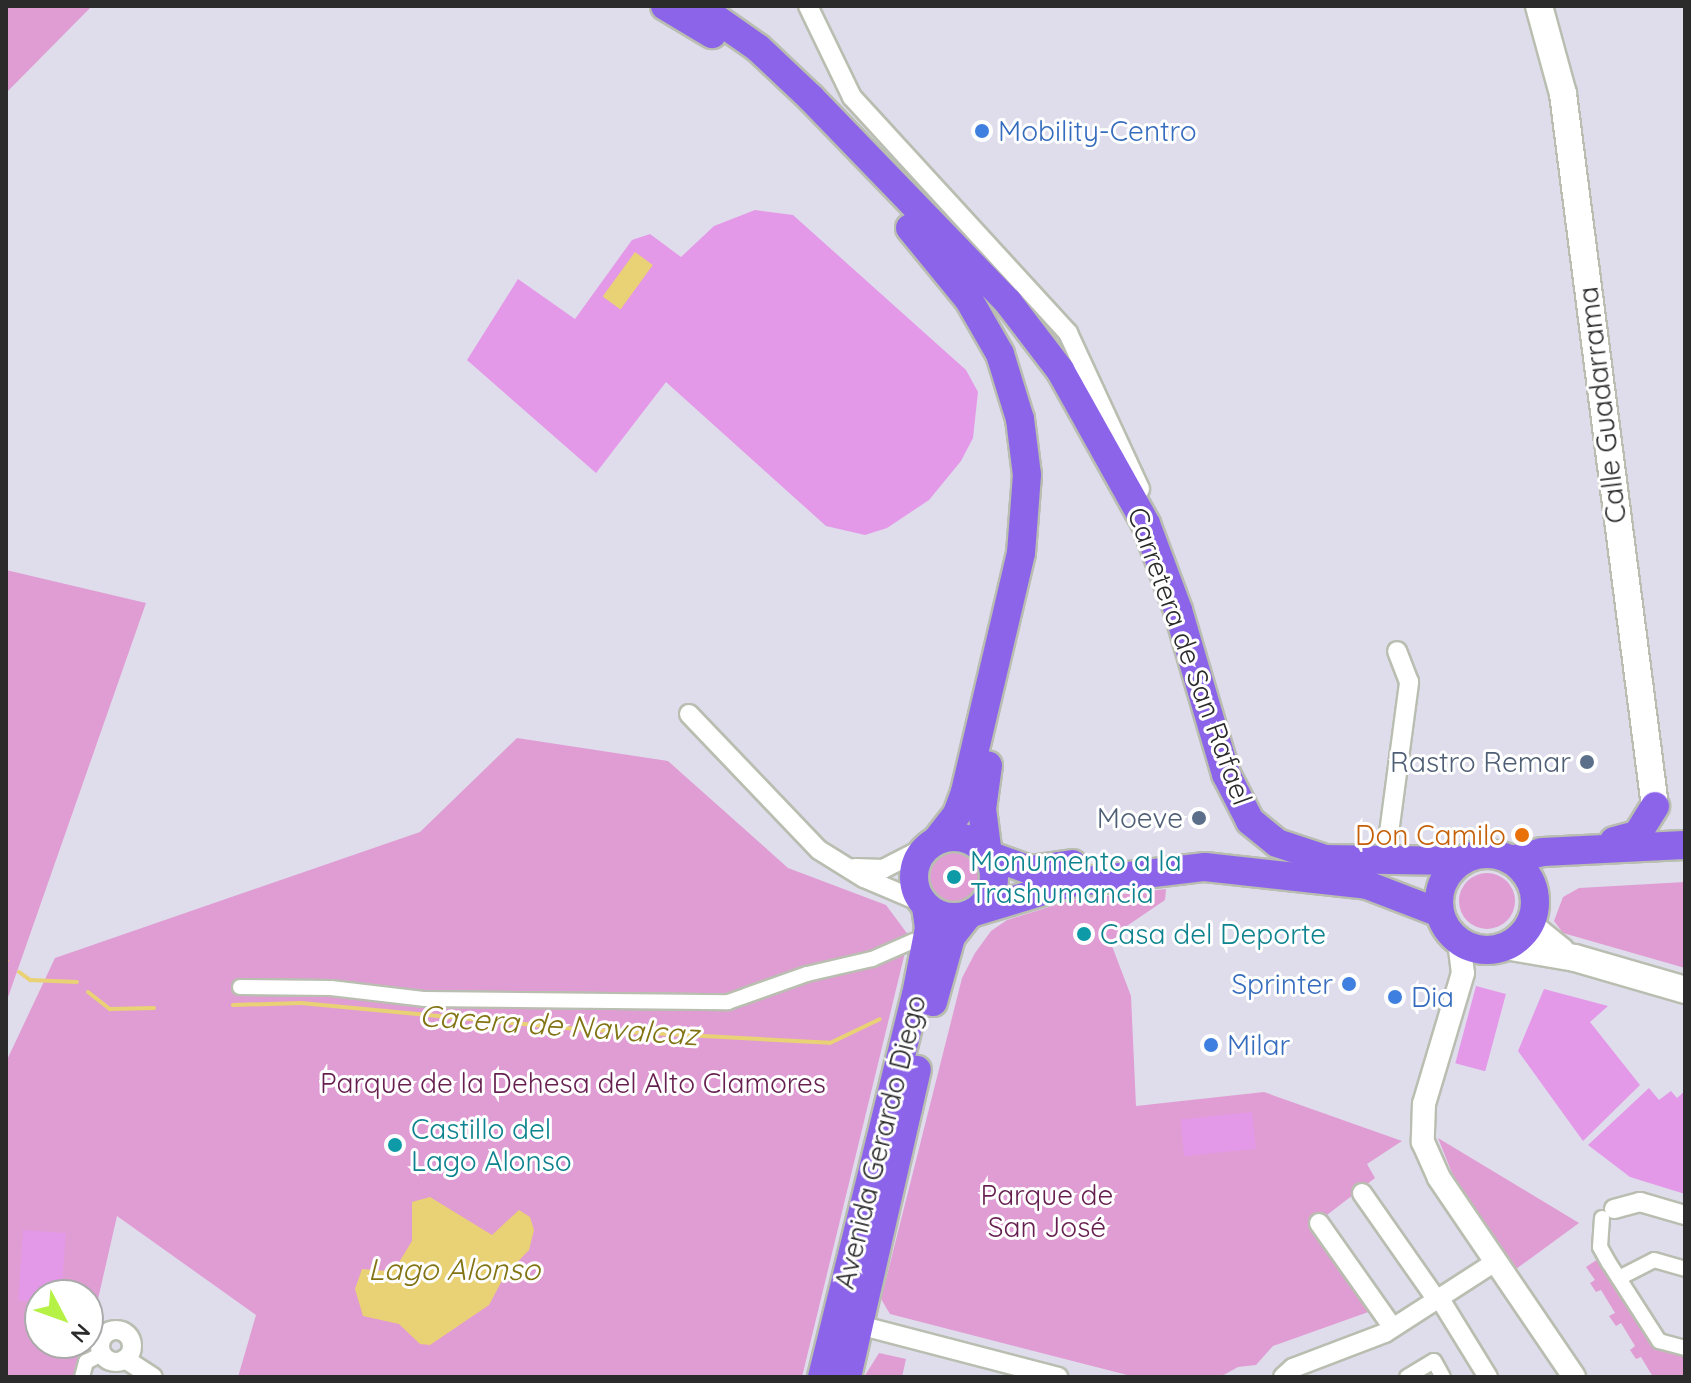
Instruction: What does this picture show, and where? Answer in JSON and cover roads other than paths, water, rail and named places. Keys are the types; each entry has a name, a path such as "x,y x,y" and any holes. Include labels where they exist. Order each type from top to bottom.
{"main road":[{"path":"665,6 725,42 764,76 877,193 969,300 1009,379 1027,462 1023,543 965,792 954,818 915,871 924,904 946,916 971,914 1070,883 1205,867 1367,885 1440,913 1482,946 1575,958 1685,990"},
{"name":"Carretera de San Rafael","path":"698,6 758,48 908,202 970,274 1001,321 1024,374 1041,447 1037,554 983,790 988,855"},
{"name":"Calle Guadarrama","path":"1539,6 1563,94 1674,836"},
{"name":"Carretera de San Rafael","path":"908,202 977,271 1050,356 1099,433 1146,524 1184,628 1226,774 1244,811 1273,841 1325,859 1385,863 1462,861"},
{"path":"1538,871 1633,838 1648,823 1674,836"},
{"path":"1440,913 1442,884 1462,861 1488,853 1538,871 1674,836"},
{"path":"933,843 962,837 988,855 1038,870 1151,852 1237,851 1325,859"},
{"path":"971,914 994,886 988,855"},
{"path":"1482,946 1529,925 1535,904 1538,871"},
{"name":"Avenida Gerardo Diego","path":"822,1377 919,981 929,928 924,904"},
{"name":"Avenida Gerardo Diego","path":"847,1377 933,1000 951,937 971,914"},
{"path":"1529,925 1553,947 1575,958"}],"street":[{"path":"808,6 852,97 1068,333 1151,518 1179,593 1184,628"},
{"path":"858,148 937,216 956,223 967,220"},
{"path":"967,220 963,237 977,271"},
{"path":"1385,863 1409,682 1397,651"},
{"path":"689,714 806,840 846,866 924,904"},
{"path":"846,866 883,869 933,843"},
{"path":"240,987 331,988 425,999 728,1002 807,974 872,959 913,941"},
{"path":"1482,946 1463,973 1424,1104 1421,1131 1430,1161 1574,1377"},
{"path":"1362,1193 1439,1299 1488,1377"},
{"path":"1685,1215 1640,1202 1608,1214 1600,1247 1659,1341 1685,1348"},
{"path":"1319,1223 1393,1328"},
{"path":"1619,1278 1654,1260 1685,1269"},
{"path":"1283,1377 1393,1328 1495,1262"},
{"path":"859,1325 1058,1377"},
{"path":"104,1338 119,1330 131,1340 125,1359"},
{"path":"104,1356 110,1361 125,1359"},
{"path":"82,1377 86,1362 92,1359"},
{"path":"125,1359 137,1371 153,1377"},
{"path":"1407,1377 1434,1361 1443,1377"}],"water":[{"path":"635,252 653,265 620,309 603,296"},
{"name":"Lago Alonso","path":"430,1197 492,1235 519,1210 530,1217 534,1230 529,1250 505,1275 489,1305 430,1345 420,1344 399,1324 363,1316 355,1289 362,1269 387,1271 398,1264 412,1241 412,1202"}],"waterway":[{"name":"Cacera de Navalcaz","path":"19,972 30,980 77,982"},
{"name":"Cacera de Navalcaz","path":"88,992 110,1009 154,1008"},
{"name":"Cacera de Navalcaz","path":"233,1005 301,1003 574,1029 830,1043 880,1019"}],"place":[{"name":"Mobility-Centro","path":"982,131"},
{"name":"Rastro Remar","path":"1587,762"},
{"name":"Moeve","path":"1199,818"},
{"name":"Don Camilo","path":"1522,835"},
{"name":"Monumento a la Trashumancia","path":"954,877"},
{"name":"Casa del Deporte","path":"1084,934"},
{"name":"Sprinter","path":"1349,984"},
{"name":"Dia","path":"1395,997"},
{"name":"Milar","path":"1211,1045"},
{"name":"Castillo del Lago Alonso","path":"395,1145"}],"park label":[{"name":"Parque de la Dehesa del Alto Clamores","path":"573,1083"},
{"name":"Parque de San José","path":"1047,1211"}]}
